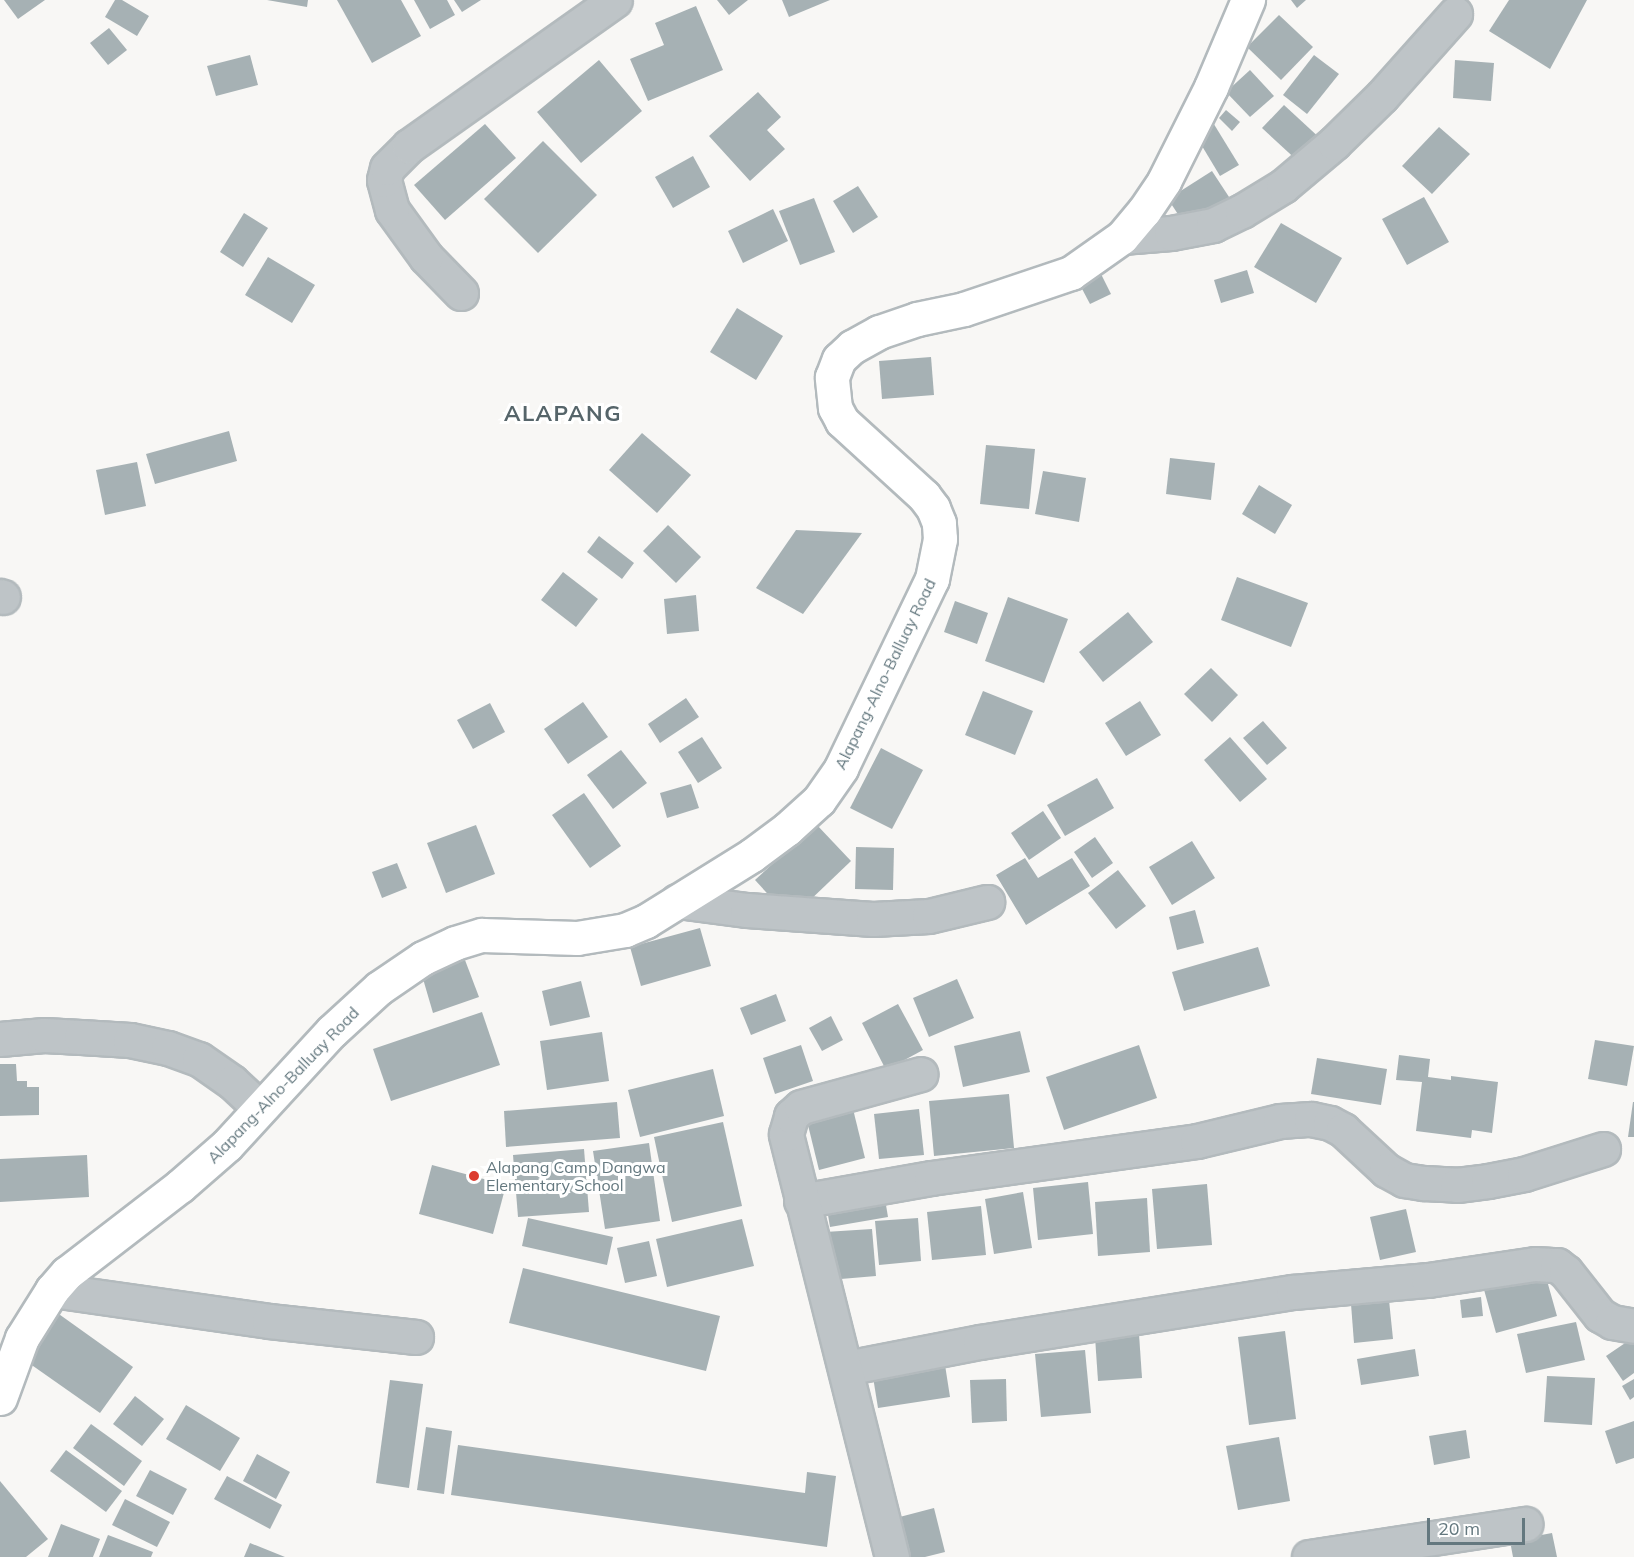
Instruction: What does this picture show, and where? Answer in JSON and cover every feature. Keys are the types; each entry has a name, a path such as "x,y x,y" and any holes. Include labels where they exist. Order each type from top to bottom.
{"main road":[{"name":"Alapang-Alno-Balluay Road","path":"0,1398 22,1338 52,1290 83,1259 180,1186 227,1145 332,1031 379,988 423,958 455,943 482,935 600,937 625,930 646,921 752,855 787,829 819,800 841,768 932,579 940,539 939,523 933,508 842,420 835,408 832,377 839,359 852,347 879,332 917,319 964,309 1071,273 1122,237 1144,211 1164,181 1211,87 1248,0"}],"street":[{"path":"461,293 426,257 392,210 384,180 387,168 409,146 615,0"},
{"path":"1122,237 1172,234 1213,225 1242,211 1283,186 1382,96 1455,14"},
{"path":"677,901 775,913 873,919 929,915 987,902"},
{"path":"0,1039 45,1035 130,1040 168,1048 199,1059 232,1082 260,1108"},
{"path":"892,1557 786,1134 791,1116 801,1107 921,1074"},
{"path":"801,1201 931,1178 1197,1141 1280,1121 1311,1119 1330,1123 1343,1130 1386,1170 1404,1180 1424,1183 1457,1185 1506,1178 1603,1149"},
{"path":"846,1368 980,1342 1293,1292 1428,1281 1535,1264 1557,1265 1566,1272 1600,1315 1612,1323 1634,1326"},
{"path":"52,1290 269,1321 416,1337"},
{"path":"1309,1557 1525,1524"}],"building":[{"path":"4,0 45,0 18,19"},
{"path":"115,0 122,0 149,16 137,36 105,17"},
{"path":"267,0 308,0 307,7"},
{"path":"337,0 401,0 421,36 372,63"},
{"path":"414,0 447,0 455,15 430,29"},
{"path":"454,0 481,0 462,12"},
{"path":"717,0 748,0 729,15"},
{"path":"782,0 830,0 789,17"},
{"path":"1291,0 1306,0 1297,8"},
{"path":"1509,0 1587,0 1550,69 1489,31"},
{"path":"696,6 723,70 648,101 630,59 664,45 655,23"},
{"path":"1279,15 1313,47 1281,80 1247,47"},
{"path":"109,28 127,50 108,65 90,43"},
{"path":"250,55 258,85 216,96 207,66"},
{"path":"1314,55 1339,74 1307,114 1283,95"},
{"path":"599,60 642,111 581,163 537,112"},
{"path":"1455,60 1494,63 1491,101 1453,98"},
{"path":"1250,70 1274,96 1250,117 1226,92"},
{"path":"758,92 781,117 767,130 785,149 750,181 709,136"},
{"path":"1284,105 1323,141 1301,164 1262,128"},
{"path":"1226,110 1240,122 1232,131 1219,118"},
{"path":"1212,121 1239,165 1220,176 1193,131"},
{"path":"485,124 516,158 445,220 414,185"},
{"path":"1439,127 1470,154 1432,194 1402,166"},
{"path":"543,141 597,195 538,253 484,199"},
{"path":"693,156 710,187 673,208 655,177"},
{"path":"1212,171 1231,200 1187,228 1168,199"},
{"path":"858,186 878,217 853,233 833,201"},
{"path":"1424,197 1449,242 1407,265 1382,219"},
{"path":"814,198 835,252 800,265 779,211"},
{"path":"773,209 788,241 743,263 728,231"},
{"path":"244,213 268,228 243,267 220,252"},
{"path":"1281,223 1342,258 1316,303 1254,267"},
{"path":"268,257 315,285 292,323 245,295"},
{"path":"1247,270 1254,293 1221,303 1214,280"},
{"path":"1101,274 1111,294 1090,304 1080,285"},
{"path":"737,308 783,336 756,380 710,352"},
{"path":"931,357 934,395 882,399 879,361"},
{"path":"229,431 237,461 155,484 146,454"},
{"path":"642,433 691,475 657,513 609,470"},
{"path":"986,445 1035,449 1029,509 980,504"},
{"path":"1170,458 1215,463 1211,500 1166,494"},
{"path":"137,462 146,506 105,515 96,470"},
{"path":"1043,471 1086,478 1079,522 1035,514"},
{"path":"1259,485 1292,505 1275,534 1242,514"},
{"path":"668,525 701,557 676,583 643,551"},
{"path":"796,530 862,533 803,614 756,588"},
{"path":"599,536 634,563 622,579 587,552"},
{"path":"563,572 598,599 576,627 541,600"},
{"path":"1237,577 1308,603 1291,647 1221,620"},
{"path":"696,595 699,631 667,634 664,599"},
{"path":"1008,597 1068,619 1044,683 985,661"},
{"path":"955,601 988,613 977,644 944,632"},
{"path":"1128,612 1153,642 1103,682 1079,652"},
{"path":"1211,668 1238,695 1212,722 1184,694"},
{"path":"983,691 1033,711 1015,755 965,735"},
{"path":"686,698 699,717 660,743 648,724"},
{"path":"1140,701 1161,735 1126,756 1105,723"},
{"path":"583,702 608,737 568,764 544,729"},
{"path":"490,703 505,732 473,749 457,720"},
{"path":"1263,721 1287,748 1267,765 1243,738"},
{"path":"702,737 722,768 698,783 678,752"},
{"path":"1230,737 1267,779 1240,802 1204,760"},
{"path":"881,748 923,770 892,829 850,808"},
{"path":"621,750 647,783 613,809 587,775"},
{"path":"1097,778 1114,808 1065,836 1047,805"},
{"path":"691,784 699,808 667,818 660,793"},
{"path":"584,793 621,846 590,868 552,815"},
{"path":"1043,811 1061,838 1029,860 1011,833"},
{"path":"816,824 851,861 805,905 776,903 755,880"},
{"path":"476,825 495,874 446,893 427,843"},
{"path":"1095,837 1113,863 1092,878 1074,852"},
{"path":"1192,841 1215,878 1172,905 1149,867"},
{"path":"856,847 894,848 893,890 855,889"},
{"path":"1025,858 1038,878 1072,858 1090,886 1026,925 996,875"},
{"path":"397,863 407,888 382,898 372,872"},
{"path":"1118,870 1146,906 1116,929 1088,893"},
{"path":"1195,910 1204,943 1177,950 1169,917"},
{"path":"700,928 711,966 641,986 630,947"},
{"path":"1258,947 1270,986 1184,1011 1172,972"},
{"path":"465,960 479,997 433,1013 421,972"},
{"path":"957,979 974,1018 929,1037 913,998"},
{"path":"581,981 590,1017 550,1026 542,991"},
{"path":"776,994 786,1021 751,1035 740,1008"},
{"path":"898,1004 923,1050 886,1070 862,1023"},
{"path":"482,1012 500,1065 391,1101 373,1049"},
{"path":"831,1016 843,1040 822,1051 809,1028"},
{"path":"1020,1031 1030,1072 963,1087 954,1046"},
{"path":"602,1032 609,1081 547,1090 540,1041"},
{"path":"1595,1040 1634,1046 1627,1086 1588,1079"},
{"path":"801,1045 813,1081 775,1094 763,1058"},
{"path":"1139,1045 1157,1098 1064,1130 1046,1077"},
{"path":"1399,1055 1430,1059 1428,1077 1451,1080 1451,1076 1498,1082 1492,1133 1472,1130 1471,1138 1416,1131 1422,1082 1396,1080"},
{"path":"1317,1058 1387,1069 1381,1105 1311,1094"},
{"path":"0,1064 16,1064 17,1081 27,1081 27,1087 39,1087 39,1115 0,1116"},
{"path":"713,1069 724,1116 640,1137 628,1090"},
{"path":"1009,1094 1014,1148 934,1156 929,1101"},
{"path":"617,1102 620,1138 506,1147 504,1111"},
{"path":"1633,1102 1634,1137 1628,1137"},
{"path":"853,1109 865,1158 819,1170 807,1121"},
{"path":"919,1109 924,1155 879,1159 874,1114"},
{"path":"723,1122 742,1206 672,1222 654,1137"},
{"path":"649,1143 660,1221 605,1229 593,1151"},
{"path":"584,1149 589,1212 518,1217 513,1155"},
{"path":"87,1155 89,1197 0,1202 0,1159"},
{"path":"432,1165 506,1185 493,1234 419,1214"},
{"path":"1088,1182 1093,1234 1038,1240 1033,1188"},
{"path":"1207,1184 1212,1245 1157,1249 1152,1189"},
{"path":"1023,1192 1032,1248 994,1254 985,1199"},
{"path":"884,1193 888,1217 830,1227 826,1203"},
{"path":"1147,1198 1150,1252 1098,1256 1095,1202"},
{"path":"981,1206 986,1255 932,1260 927,1212"},
{"path":"1406,1209 1416,1252 1380,1260 1370,1217"},
{"path":"528,1218 613,1237 607,1265 522,1246"},
{"path":"918,1218 921,1261 879,1265 875,1221"},
{"path":"742,1219 754,1266 667,1287 656,1239"},
{"path":"872,1229 876,1276 829,1280 825,1232"},
{"path":"649,1241 657,1276 625,1283 617,1248"},
{"path":"523,1268 720,1316 706,1371 509,1323"},
{"path":"1544,1270 1557,1316 1496,1333 1483,1286"},
{"path":"1481,1297 1483,1316 1462,1318 1460,1300"},
{"path":"1389,1300 1393,1339 1354,1343 1351,1304"},
{"path":"49,1307 133,1367 100,1413 16,1354"},
{"path":"1576,1322 1585,1360 1526,1373 1517,1334"},
{"path":"1285,1331 1296,1419 1249,1425 1238,1337"},
{"path":"1139,1334 1142,1378 1098,1381 1095,1337"},
{"path":"1634,1337 1634,1373 1623,1381 1606,1356"},
{"path":"1415,1349 1419,1376 1361,1385 1357,1359"},
{"path":"1085,1350 1091,1413 1041,1417 1035,1354"},
{"path":"945,1365 950,1397 878,1408 873,1377"},
{"path":"1547,1376 1595,1378 1592,1425 1544,1422"},
{"path":"1006,1379 1007,1421 972,1423 970,1380"},
{"path":"1634,1379 1634,1397 1630,1400 1622,1386"},
{"path":"390,1380 423,1384 409,1488 376,1483"},
{"path":"135,1396 164,1419 142,1446 113,1424"},
{"path":"186,1405 240,1438 220,1471 166,1439"},
{"path":"1634,1421 1634,1458 1616,1464 1605,1431"},
{"path":"91,1424 142,1461 124,1486 73,1448"},
{"path":"426,1427 452,1431 444,1494 417,1490"},
{"path":"1466,1430 1470,1458 1434,1465 1429,1436"},
{"path":"1279,1437 1290,1501 1238,1510 1226,1446"},
{"path":"458,1445 805,1493 807,1472 836,1476 827,1547 451,1495"},
{"path":"66,1450 122,1491 106,1512 50,1471"},
{"path":"257,1454 290,1472 276,1499 243,1481"},
{"path":"150,1470 187,1489 173,1515 136,1496"},
{"path":"227,1476 282,1505 270,1529 214,1499"},
{"path":"0,1481 48,1539 26,1557 0,1557"},
{"path":"125,1499 170,1522 157,1547 112,1525"},
{"path":"934,1508 945,1552 925,1557 902,1557 892,1519"},
{"path":"61,1524 100,1539 93,1557 48,1557"},
{"path":"1552,1533 1557,1557 1513,1557 1510,1541"},
{"path":"108,1535 153,1552 151,1557 99,1557"},
{"path":"250,1543 285,1557 244,1557"}],"place":[{"name":"Alapang Camp Dangwa Elementary School","path":"474,1176"}],"district":[{"name":"ALAPANG","path":"563,414"}]}
